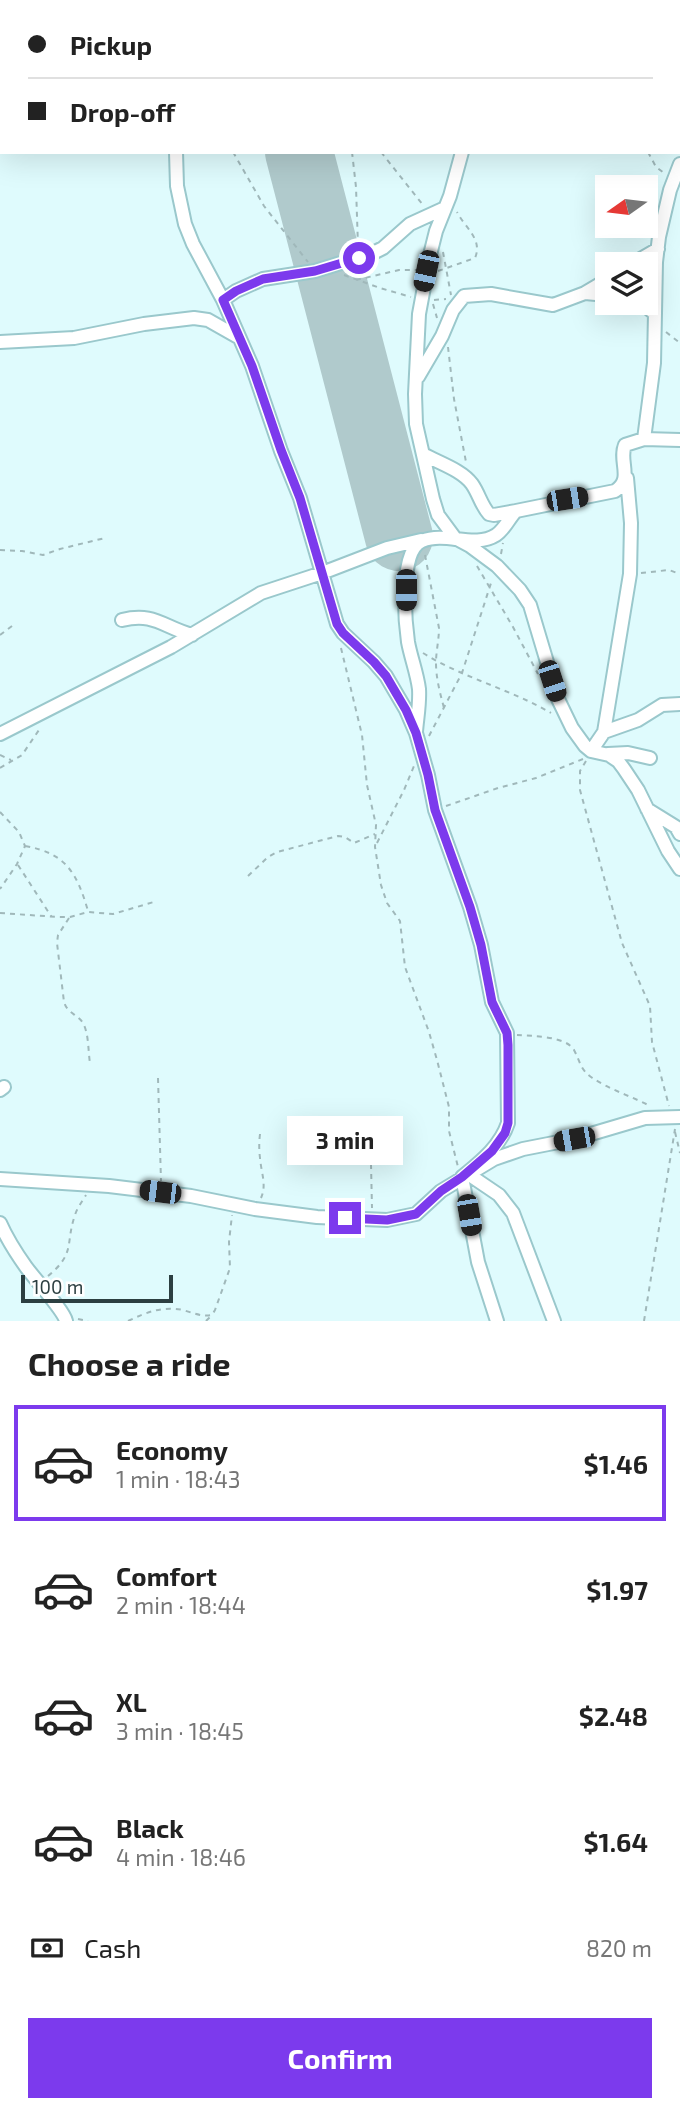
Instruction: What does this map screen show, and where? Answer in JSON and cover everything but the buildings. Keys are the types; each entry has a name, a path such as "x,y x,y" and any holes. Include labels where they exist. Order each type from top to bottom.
{"street":[{"path":"176,154 177,186 185,224 252,366 300,498 337,624 386,676 416,733 435,810 481,945 492,1002 507,1033 508,1123 505,1133 492,1151 464,1176"},
{"path":"461,154 426,271 426,300 415,380 416,424 438,515 455,538 498,566 530,605 558,699 578,738 591,751 628,753 650,758"},
{"path":"643,439 654,363 658,248 663,215 680,164"},
{"path":"223,300 263,279 315,271 383,248 410,224 444,206"},
{"path":"652,252 658,248"},
{"path":"415,380 444,332 453,310 464,296 491,294 547,306 559,304 595,287"},
{"path":"586,293 595,294"},
{"path":"0,342 74,338 144,324 194,318 208,320 239,338"},
{"path":"591,751 604,732 630,574 632,523 622,457 624,447 629,442 643,439 680,440"},
{"path":"423,454 457,471 469,481 489,514 615,491 623,484 626,474"},
{"path":"0,734 171,647 261,593 387,548 423,540 487,539 498,534 516,510"},
{"path":"416,733 419,687 408,642 407,566 412,550 423,540"},
{"path":"122,620 153,618 191,635"},
{"path":"604,732 638,720 662,705 680,704"},
{"path":"604,753 618,761 638,790 668,851 680,869"},
{"path":"646,809 676,827 680,834"},
{"path":"0,1180 160,1192 317,1217 373,1220 400,1218 416,1214 441,1191 494,1159 645,1118 676,1117"},
{"path":"464,1176 478,1262 497,1321"},
{"path":"464,1176 499,1195 513,1213 554,1321"},
{"path":"0,1223 16,1254 65,1315 66,1321"}],"path":[{"path":"234,154 264,206 315,271"},
{"path":"352,154 359,258"},
{"path":"383,154 415,198 424,206 444,206 459,217 477,243 475,258 445,268"},
{"path":"649,154 656,167 674,179"},
{"path":"331,266 355,280 426,300 451,298 443,247"},
{"path":"355,280 399,270 426,271"},
{"path":"426,300 444,332 469,481"},
{"path":"655,318 680,343"},
{"path":"375,847 421,750 462,673 498,566 506,525"},
{"path":"0,550 43,555 105,538"},
{"path":"423,540 439,628 436,662 444,709"},
{"path":"630,574 669,570 680,574"},
{"path":"490,585 538,675"},
{"path":"0,635 16,623"},
{"path":"408,642 436,662 514,694 554,715"},
{"path":"340,643 362,735 383,893 400,921 405,967 437,1060 449,1107 449,1131 464,1176"},
{"path":"0,768 22,755 52,708"},
{"path":"0,755 12,761"},
{"path":"435,810 543,776 589,758 580,771 580,790 622,943 650,1006 652,1042 662,1083 676,1117"},
{"path":"0,812 19,832 24,846 17,864 0,889"},
{"path":"248,876 277,852 331,837 345,837 354,843 376,834"},
{"path":"24,846 52,853 71,869 88,912"},
{"path":"17,864 51,917"},
{"path":"0,914 70,917 88,912 123,913 156,901"},
{"path":"70,917 58,935 57,943 64,1002 66,1009 84,1025 90,1063"},
{"path":"507,1033 548,1038 567,1044 574,1051 579,1065 590,1077 653,1107"},
{"path":"158,1077 162,1175 160,1192"},
{"path":"644,1321 675,1131 680,1153"},
{"path":"256,1209 263,1193 260,1134"},
{"path":"371,1164 373,1220"},
{"path":"40,1284 64,1262 76,1213 91,1185"},
{"path":"206,1321 215,1310 230,1268 229,1242 233,1205"},
{"path":"128,1321 157,1309 173,1308 205,1316 212,1315"}],"runway":[{"path":"300,154 399,537"}],"route":[{"path":"345,1218 387,1220 416,1214 441,1191 484,1159 505,1133 508,1123 507,1033 492,1002 481,945 435,810 416,733 386,676 337,624 300,498 252,366 223,300 263,279 315,271 359,258"}]}
